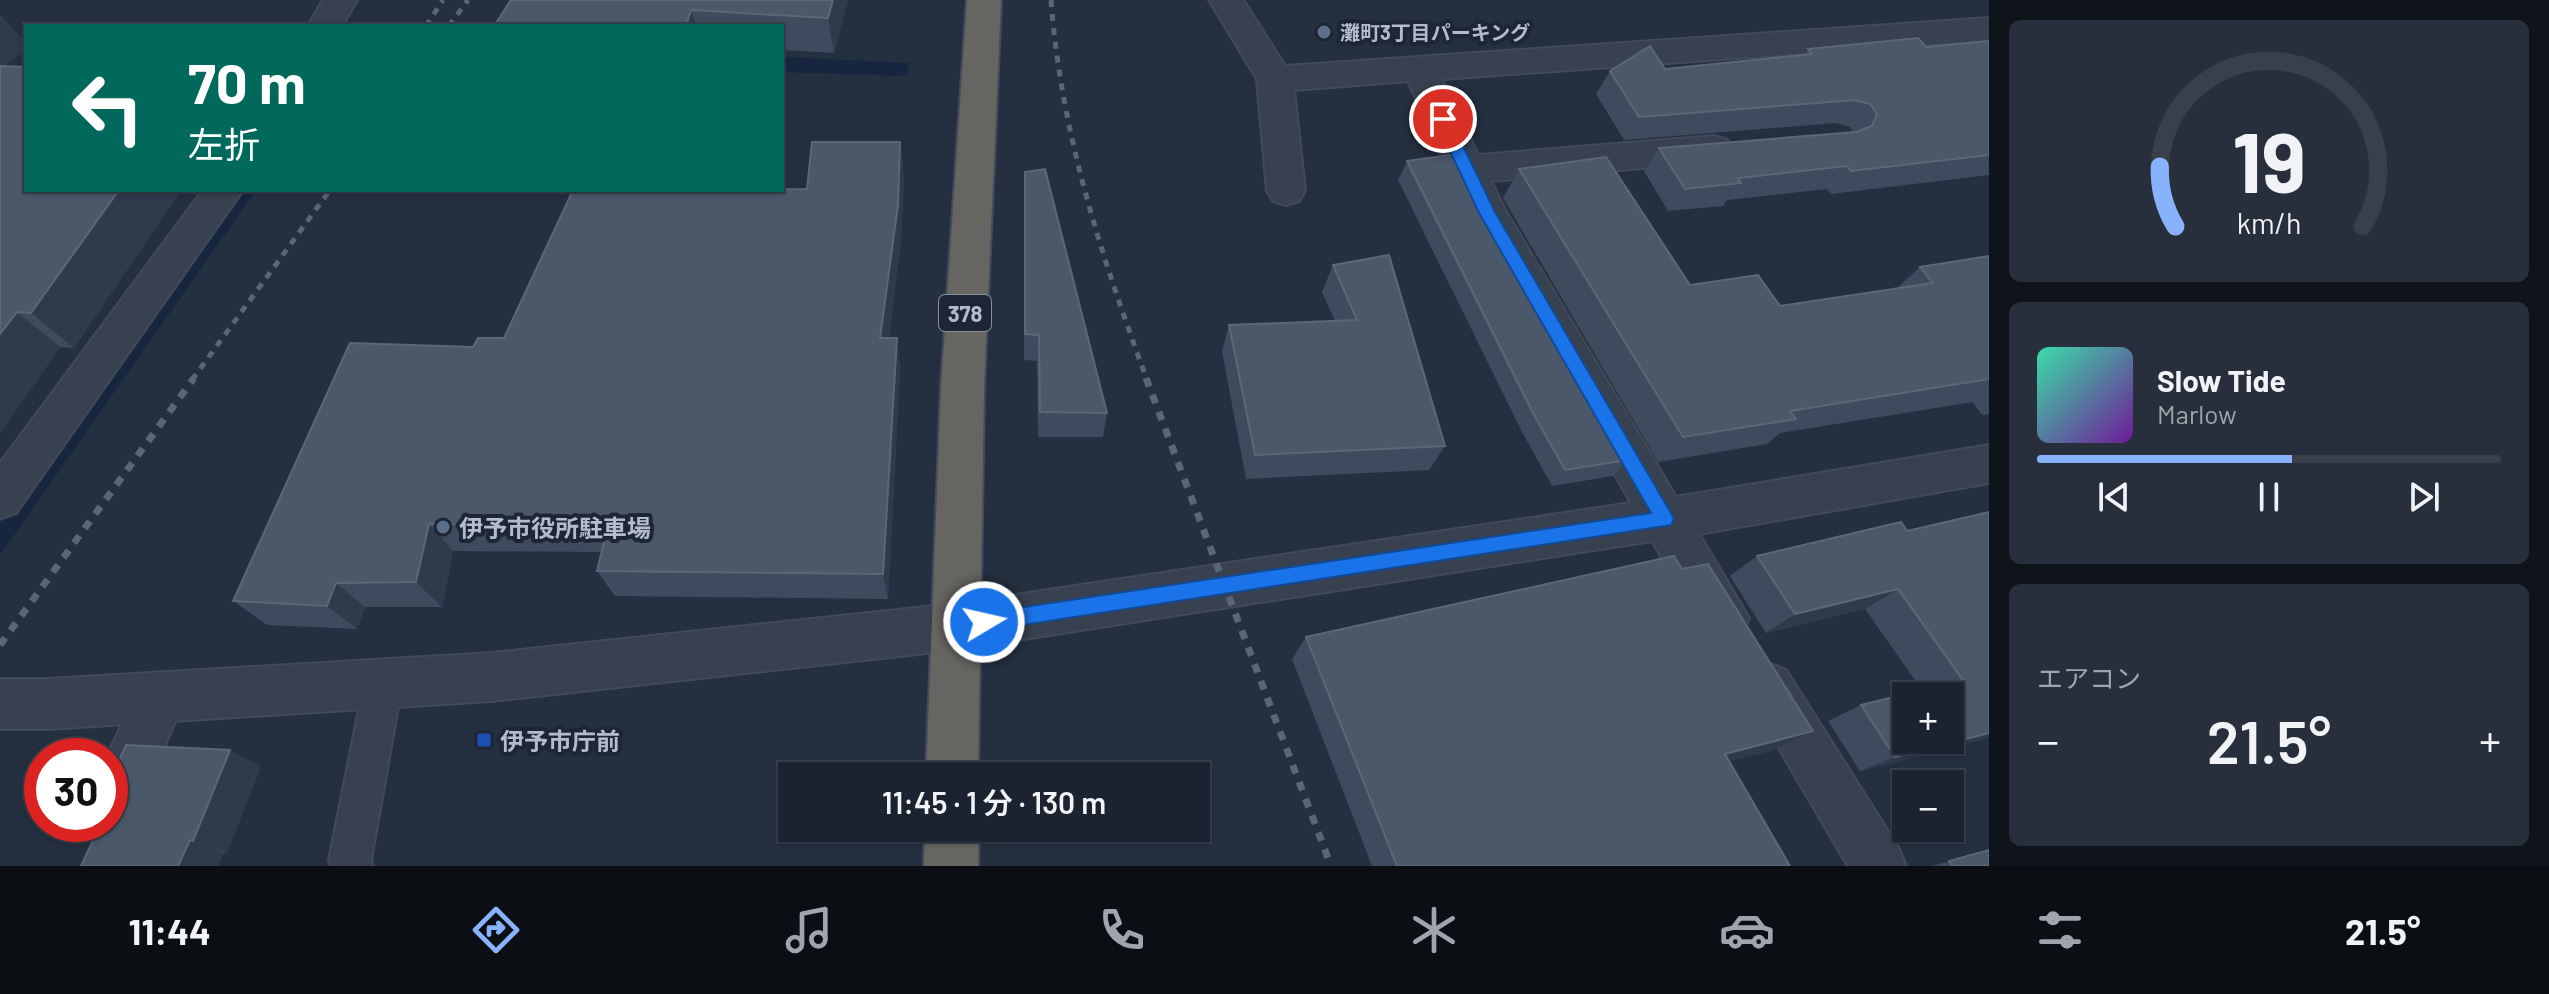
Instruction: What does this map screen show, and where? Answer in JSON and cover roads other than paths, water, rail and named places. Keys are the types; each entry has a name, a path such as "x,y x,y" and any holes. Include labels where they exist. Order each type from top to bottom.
{"highway":[{"name":"378","path":"952,762 968,223 984,0"},
{"path":"951,866 952,842"}],"street":[{"path":"326,24 340,0"},
{"path":"1226,0 1275,79 1286,191"},
{"path":"1275,79 1989,29"},
{"path":"1419,68 1487,213 1664,519 1879,866"},
{"path":"1467,169 1744,146"},
{"path":"0,499 223,192"},
{"path":"0,704 491,677 954,627 1664,519 1989,464"},
{"path":"128,769 161,697"}],"lane":[{"path":"352,866 350,860 383,684"}],"water":[{"path":"784,57 909,63 907,76 784,72"},
{"path":"230,192 255,192 0,555 0,509"}],"railway":[{"path":"427,24 443,0"},
{"path":"450,24 468,0"},
{"path":"1051,0 1056,49 1074,146 1099,240 1147,380"},
{"path":"192,380 329,192"},
{"path":"0,645 194,378"},
{"path":"1146,378 1331,866"}],"place":[{"name":"灘町3丁目パーキング","path":"1324,32"},
{"name":"伊予市役所駐車場","path":"443,527"},
{"name":"伊予市庁前","path":"484,740"}]}
